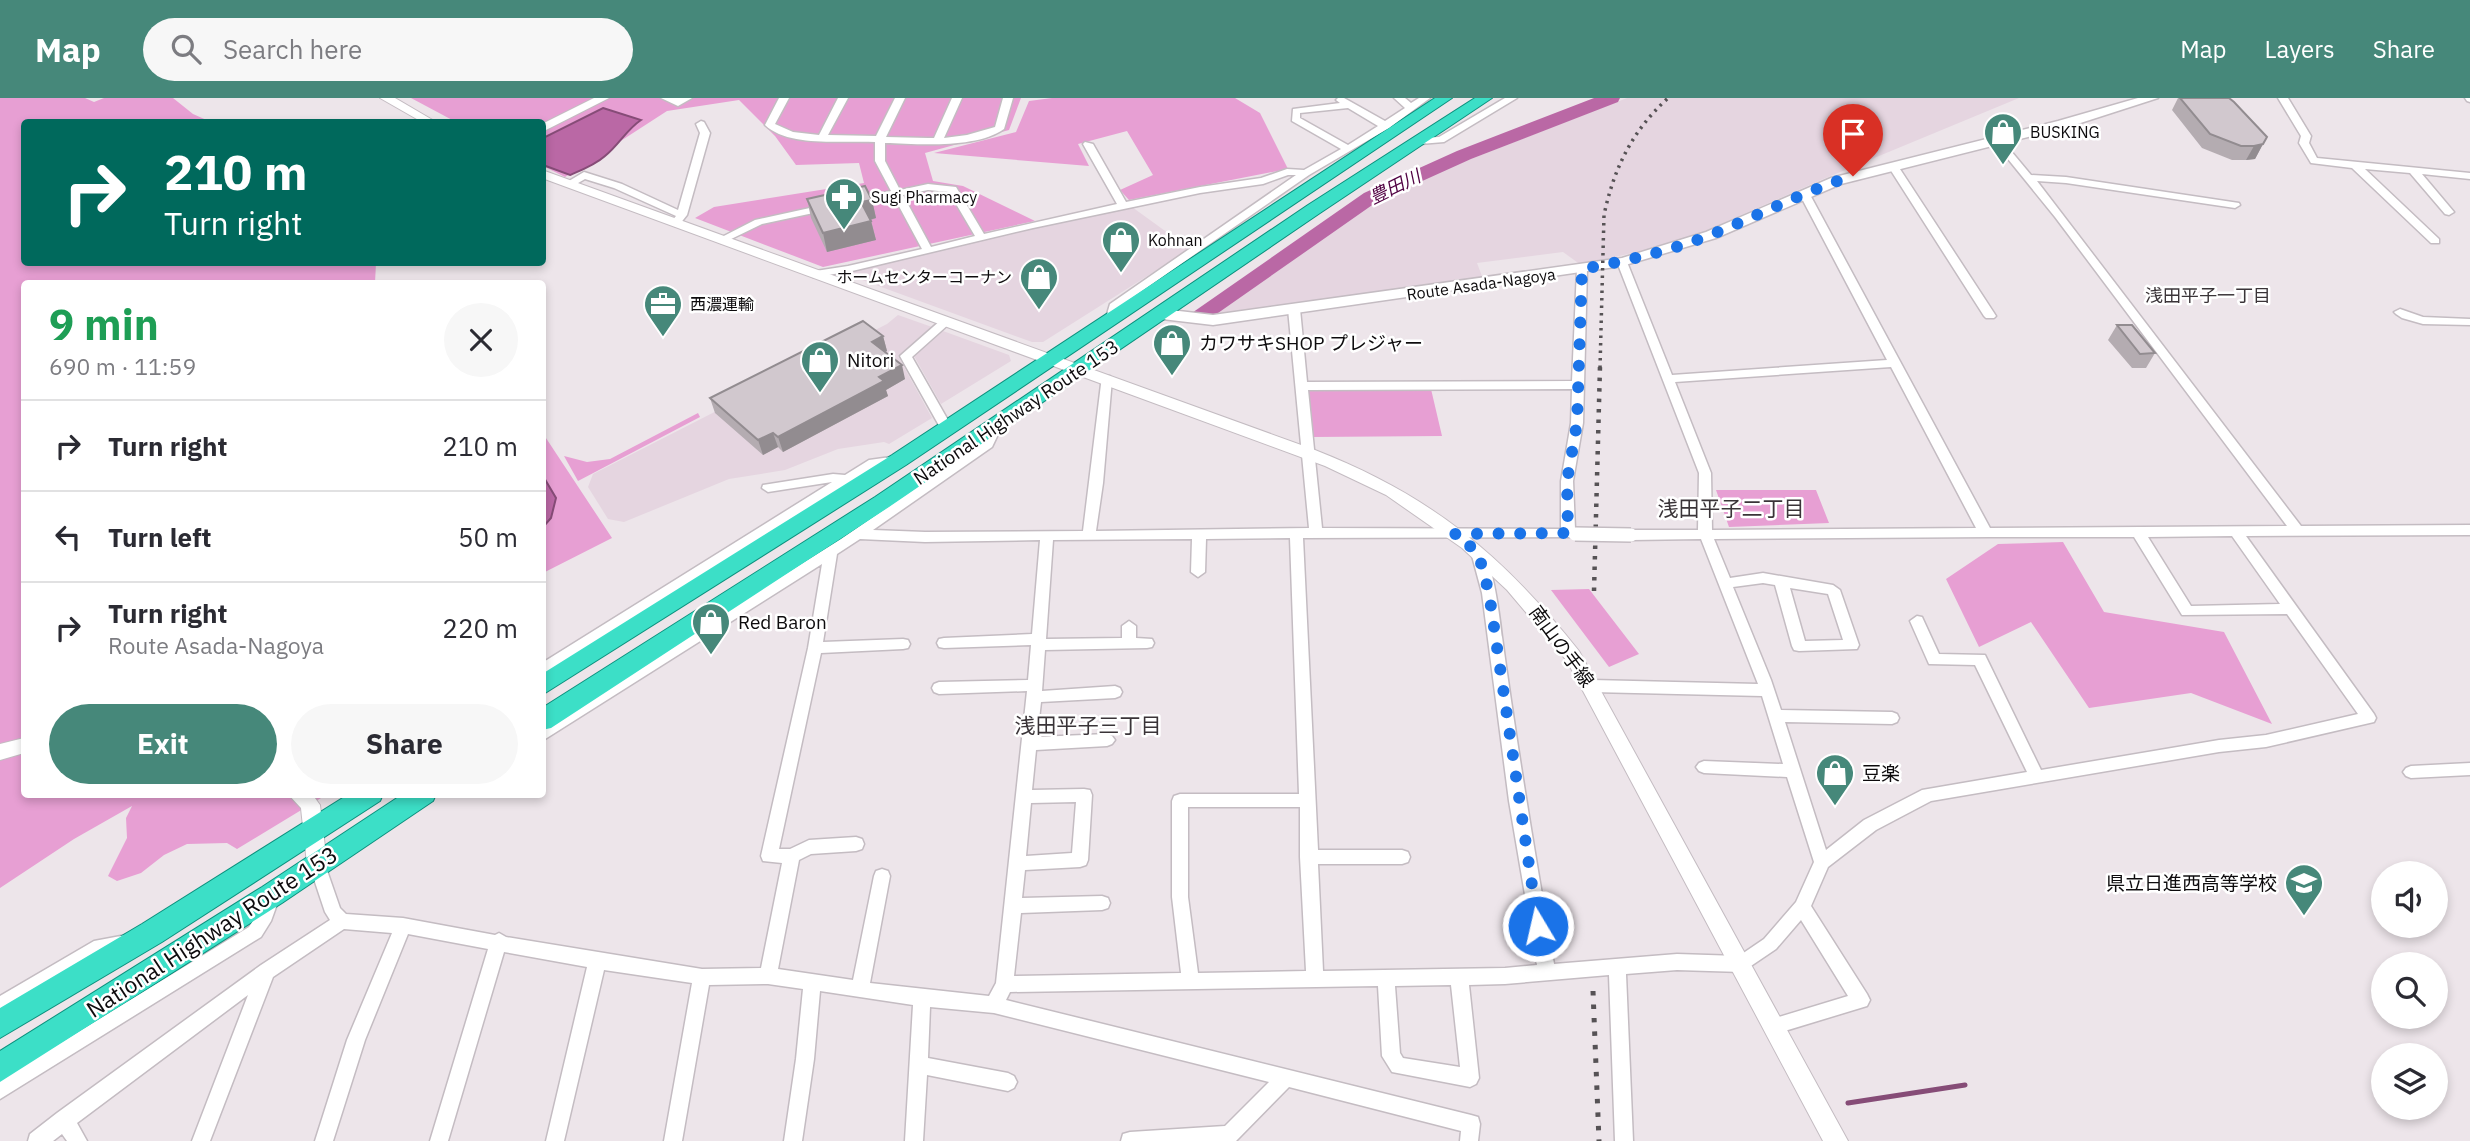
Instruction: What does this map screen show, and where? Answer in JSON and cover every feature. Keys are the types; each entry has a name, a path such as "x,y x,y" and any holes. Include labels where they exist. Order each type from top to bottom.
{"highway":[{"name":"National Highway Route 153","path":"546,683 670,597 771,532 899,460 947,429 1290,202 1428,103 1445,98"},
{"name":"National Highway Route 153","path":"546,718 996,426 1485,98"},
{"path":"1366,147 1390,161"},
{"name":"National Highway Route 153","path":"0,1024 138,942 365,798"},
{"name":"National Highway Route 153","path":"0,1068 272,895 418,798"}],"main road":[{"name":"Route Asada-Nagoya","path":"1162,314 1191,320 1213,320 1622,262 1661,253 1712,234 1804,193 1893,166 1998,141 2152,98"}],"street":[{"path":"386,98 424,119"},
{"path":"546,127 604,98"},
{"path":"666,98 678,103 687,98"},
{"path":"785,98 770,125 785,133 822,138 938,140 999,129 1008,98"},
{"path":"822,138 842,98"},
{"path":"900,98 880,139 880,161 928,251"},
{"path":"938,140 957,98"},
{"path":"1337,98 1385,126"},
{"path":"1399,98 1408,110"},
{"path":"2283,98 2306,136 2304,143 2312,160 2470,177"},
{"path":"1420,141 1441,140 1508,99"},
{"path":"1111,321 1114,306 1306,173 1348,149 1366,147 1385,126 1408,110 1428,103"},
{"path":"1348,149 1295,119 1296,111 1350,105"},
{"path":"678,219 705,133 701,124"},
{"path":"1998,141 2296,529"},
{"path":"1088,144 1123,206"},
{"path":"2355,165 2435,240"},
{"path":"1893,166 1990,316"},
{"path":"2413,170 2449,212"},
{"path":"813,274 848,269 1123,206 1263,181 1287,172 1306,173"},
{"name":"南山の手線","path":"546,176 678,219 721,240 1309,454 1392,491 1433,517 1505,575 1541,613 1573,656 1592,686 1836,1141"},
{"path":"2029,178 2066,180 2235,205"},
{"path":"846,203 928,187 952,188 981,238"},
{"path":"1804,193 1986,534"},
{"path":"1265,202 1290,202"},
{"path":"721,240 759,222 834,206"},
{"path":"1622,262 1705,473 1705,533 1767,690 1822,862"},
{"path":"1572,533 1567,481 1577,423 1582,269"},
{"path":"1293,309 1316,533"},
{"path":"2400,312 2405,318 2415,320 2470,322"},
{"path":"945,321 906,356 947,429"},
{"path":"1668,379 1896,363"},
{"path":"1089,536 1097,483 1106,379"},
{"path":"1302,386 1578,385"},
{"path":"546,733 857,534 988,444 996,426"},
{"path":"771,532 873,463 899,460"},
{"path":"768,488 833,478 847,479"},
{"path":"857,534 1047,537 1296,533 1631,535 2470,530"},
{"path":"1005,984 1386,979 1617,969 1676,962 1742,964 1770,944 1802,907 1822,862 1870,825 1928,795 2219,746 2266,741 2369,718 2235,531"},
{"path":"2138,532 2187,611 2289,609"},
{"path":"1296,533 1305,800 1315,980"},
{"path":"1198,572 1199,534"},
{"path":"995,1005 1005,984 1047,537"},
{"path":"831,550 815,648 769,856 792,856 809,847 856,844"},
{"path":"1478,552 1489,593 1517,801 1547,971"},
{"path":"1726,583 1763,578 1781,581 1833,590 1852,645 1800,646 1781,581"},
{"path":"721,619 737,595"},
{"path":"546,668 670,597"},
{"path":"1917,621 1934,660 1980,659 2037,777"},
{"path":"1129,626 1129,643"},
{"path":"944,643 1147,643"},
{"path":"815,648 903,644"},
{"path":"1592,686 1767,690"},
{"path":"939,688 1034,691 1097,687 1115,692"},
{"path":"1775,716 1892,718"},
{"path":"1029,744 1107,740"},
{"path":"0,752 21,747"},
{"path":"1703,767 1793,771"},
{"path":"2411,772 2470,769"},
{"path":"1016,864 1080,860 1084,795 1023,797"},
{"path":"302,798 310,805 317,864 333,912 342,921"},
{"path":"1190,980 1180,897 1180,801 1305,800"},
{"path":"768,976 792,856"},
{"path":"1308,857 1402,857"},
{"path":"860,989 881,876"},
{"path":"0,1090 255,932 265,916 272,895"},
{"path":"1012,906 1102,903"},
{"path":"1775,1026 1861,1000 1802,907"},
{"path":"37,1141 267,971 342,921 403,926 702,977 768,976 922,999 995,1005 1471,1124 1469,1141"},
{"path":"324,1141 356,1040 403,926"},
{"path":"0,1005 100,946 138,942"},
{"path":"439,1141 499,942"},
{"path":"555,1141 597,961"},
{"path":"1617,969 1623,1141"},
{"path":"201,1141 267,971"},
{"path":"673,1141 702,977"},
{"path":"1386,979 1391,1056 1398,1066 1470,1078 1459,977"},
{"path":"793,1141 805,1059 812,982"},
{"path":"914,1141 922,999"},
{"path":"918,1065 1008,1082"},
{"path":"1130,1141 1229,1135 1286,1078"},
{"path":"64,1120 78,1141"}],"shaded area":[{"path":"0,98 85,98 94,102 104,98 173,98 193,114 204,119 21,119 21,266 376,266 375,280 21,280 21,798 321,798 237,849 227,843 187,844 164,855 141,873 117,881 108,876 127,838 126,818 132,806 74,839 0,888"},
{"path":"411,98 1021,98 1009,130 925,153 933,181 963,186 1035,221 823,267 695,218 714,207 864,183 859,163 796,165 775,136 739,100 667,111 565,177 546,168 546,119 450,119"},
{"path":"1052,98 1235,98 1260,113 1288,169 1129,200 1120,190 1153,175 1127,131 1078,144 1089,166 934,153 1016,132 1029,101"},
{"path":"1627,98 2019,98 1689,238 1645,250 1581,265 1563,252 1477,263 1483,279 1207,316 1357,214 1412,182"},
{"path":"603,108 641,120 605,156 570,175 546,166 546,136"},
{"path":"1132,207 1190,249 1043,342 1032,342 843,273 1026,228"},
{"path":"898,315 932,327 898,356 932,418 889,444 884,442 838,449 785,470 729,479 624,522 608,519 588,487 593,474 887,324"},
{"path":"943,331 1009,355 1011,361 941,404 914,356"},
{"path":"1311,389 1431,389 1442,436 1313,437 1308,392"},
{"path":"698,413 700,417 578,481 564,456 587,462 610,459"},
{"path":"546,438 612,538 546,571"},
{"path":"546,481 556,498 551,518 546,524"},
{"path":"1716,490 1816,490 1829,523 1729,527"},
{"path":"2063,542 2104,612 2224,632 2272,724 2191,693 2089,708 2031,622 1979,647 1946,579 1998,544"},
{"path":"1589,589 1639,654 1609,667 1551,590"}],"building":[{"path":"2180,98 2229,98 2267,137 2263,144 2241,146 2210,134"},
{"path":"865,186 872,200 861,202 871,221 823,233 807,199"},
{"name":"Nitori","path":"863,321 883,336 872,342 902,365 879,377 884,381 778,437 773,433 758,440 710,398"},
{"path":"2117,325 2132,325 2155,353 2140,354"}],"waterway":[{"name":"豊田川","path":"1200,315 1371,197 1464,155 1611,98"},
{"path":"1848,1103 1965,1085"}],"railway":[{"path":"1600,368 1604,215 1608,198 1626,151 1644,124 1668,98"},
{"path":"1594,591 1600,366"},
{"path":"1593,991 1599,1141"}],"place":[{"name":"BUSKING","path":"2003,166"},
{"name":"Sugi Pharmacy","path":"844,231"},
{"name":"Kohnan","path":"1121,274"},
{"name":"ホームセンターコーナン","path":"1039,311"},
{"name":"西濃運輸","path":"663,338"},
{"name":"カワサキSHOP プレジャー","path":"1172,377"},
{"name":"Nitori","path":"820,394"},
{"name":"Red Baron","path":"711,656"},
{"name":"豆楽","path":"1835,807"},
{"name":"県立日進西高等学校","path":"2304,917"}],"district":[{"name":"浅田平子一丁目","path":"2208,296"},
{"name":"浅田平子二丁目","path":"1731,509"},
{"name":"浅田平子三丁目","path":"1088,726"}],"route":[{"path":"1538,926 1517,801 1489,593 1478,552 1454,534 1568,533 1567,481 1577,423 1582,269 1661,253 1712,234 1804,193 1853,176"}]}
